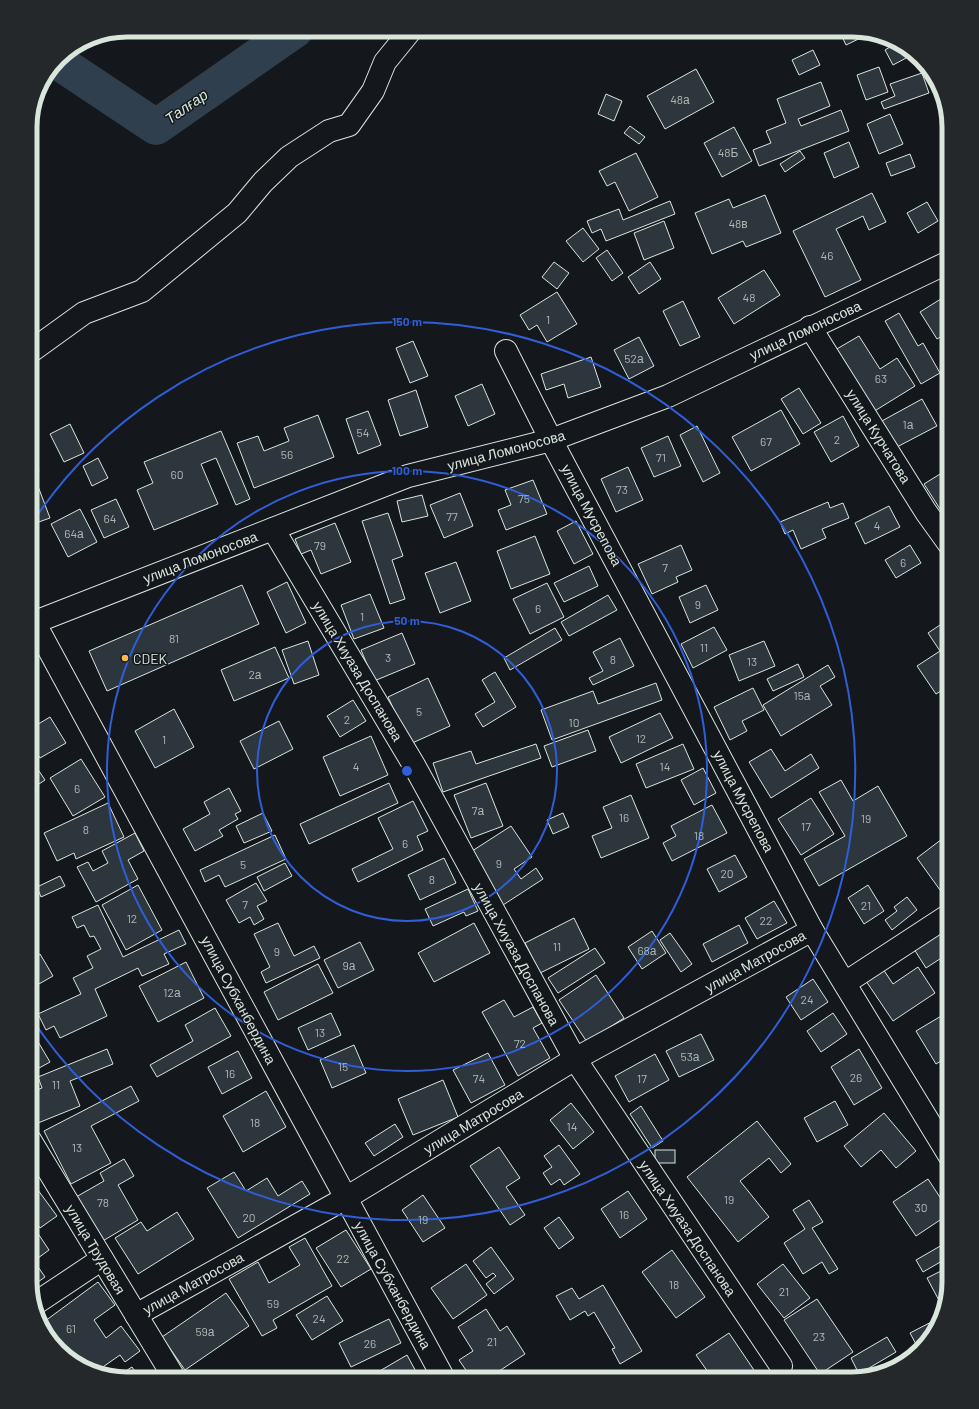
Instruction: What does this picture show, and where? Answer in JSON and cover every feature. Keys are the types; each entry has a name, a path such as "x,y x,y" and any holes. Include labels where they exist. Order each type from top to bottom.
{"street":[{"path":"37,347 84,313 142,290 237,213 263,182 289,157 329,131 349,125 373,91 385,62 405,37"},
{"name":"улица Ломоносова","path":"37,621 408,476 551,440 668,396 942,265"},
{"name":"улица Курчатова","path":"810,327 926,512 942,534"},
{"name":"улица Мусрепова","path":"506,351 551,440 812,930 942,1143"},
{"name":"улица Хиуаза Доспанова","path":"273,529 416,767 575,1060 781,1366"},
{"name":"улица Субханбердина","path":"37,632 440,1372"},
{"path":"845,983 942,920"},
{"name":"улица Матросова","path":"136,1315 346,1198 575,1060 812,930"},
{"name":"улица Трудовая","path":"37,1152 171,1372"},
{"path":"39,1301 102,1259"}],"building":[{"path":"842,37 861,38 846,45"},
{"path":"892,46 908,57 893,65 885,50"},
{"path":"813,50 820,65 799,75 792,60"},
{"path":"879,67 888,92 866,100 857,75"},
{"path":"696,69 714,102 665,129 647,96"},
{"path":"922,73 929,93 884,109 881,102 895,96 890,84"},
{"path":"821,82 830,106 798,119 801,126 841,110 849,131 759,166 753,150 771,143 766,131 786,123 777,99"},
{"path":"606,94 622,101 614,121 598,114"},
{"path":"890,114 903,144 879,154 867,124"},
{"path":"630,126 645,137 639,144 624,133"},
{"path":"734,127 752,161 722,177 704,143"},
{"path":"849,142 859,167 834,178 824,153"},
{"path":"800,151 805,158 785,172 780,164"},
{"path":"636,153 658,197 629,211 615,182 607,186 599,171"},
{"path":"910,154 915,167 891,176 886,163"},
{"path":"872,193 886,222 869,230 863,216 836,229 861,280 825,297 793,231"},
{"path":"765,195 781,233 746,247 743,241 712,254 695,213 729,199 733,208"},
{"path":"670,201 675,214 606,241 601,229 592,233 587,221 619,209 623,220"},
{"path":"927,202 938,221 918,233 907,213"},
{"path":"664,221 674,248 644,260 634,233"},
{"path":"583,228 599,249 583,262 566,241"},
{"path":"607,250 623,273 612,281 596,258"},
{"path":"554,262 569,273 557,289 542,277"},
{"path":"650,262 661,279 639,294 628,277"},
{"path":"764,270 780,295 734,324 718,298"},
{"path":"557,292 577,324 547,342 537,325 529,330 520,315"},
{"path":"942,298 942,336 937,339 920,312"},
{"path":"683,301 700,337 680,346 663,311"},
{"path":"899,313 918,346 923,343 940,373 921,384 885,321"},
{"path":"859,336 880,369 897,358 915,386 873,412 835,350"},
{"path":"639,337 654,366 629,379 614,350"},
{"path":"413,341 428,376 410,383 396,348"},
{"path":"591,357 601,387 568,398 564,384 546,390 541,374"},
{"path":"482,384 495,414 468,426 455,396"},
{"path":"799,388 821,423 803,434 781,399"},
{"path":"416,390 428,427 400,436 388,400"},
{"path":"922,399 937,426 895,448 880,422"},
{"path":"781,410 800,444 751,471 732,437"},
{"path":"368,411 381,445 358,454 346,419"},
{"path":"318,415 334,457 254,488 237,443 258,436 264,451 289,441 284,428"},
{"path":"843,416 859,446 831,462 814,432"},
{"path":"70,424 84,453 64,462 50,434"},
{"path":"697,426 720,473 703,482 680,435"},
{"path":"221,431 250,499 236,505 216,458 201,464 218,504 154,530 137,490 153,483 144,462"},
{"path":"668,436 681,466 654,477 641,448"},
{"path":"98,458 108,478 92,486 83,466"},
{"path":"628,467 643,500 616,512 601,479"},
{"path":"942,473 942,508 940,509 924,484"},
{"path":"533,480 547,514 506,530 498,510 511,505 505,490"},
{"path":"37,484 50,518 37,523"},
{"path":"460,493 473,526 444,538 430,505"},
{"path":"422,495 428,516 402,522 397,501"},
{"path":"116,499 129,527 104,538 91,510"},
{"path":"828,502 830,508 843,503 849,518 822,529 826,538 801,549 793,530 785,534 780,522"},
{"path":"889,506 900,527 865,544 855,523"},
{"path":"80,509 97,542 68,557 51,524"},
{"path":"388,513 403,556 392,560 405,599 390,604 362,521"},
{"path":"576,521 593,554 574,564 557,531"},
{"path":"335,523 351,562 321,574 311,550 301,554 295,539"},
{"path":"535,536 550,574 511,589 497,551"},
{"path":"681,545 692,570 676,577 678,582 652,594 638,564"},
{"path":"910,545 921,563 896,578 885,560"},
{"path":"456,562 471,601 440,613 425,573"},
{"path":"589,566 598,586 564,602 554,583"},
{"path":"287,582 306,623 286,633 267,592"},
{"path":"547,583 564,617 530,634 513,599"},
{"path":"242,585 259,624 107,691 89,651"},
{"path":"706,585 718,610 690,623 679,597"},
{"path":"370,594 384,628 354,639 341,605"},
{"path":"608,595 617,610 569,636 561,622"},
{"path":"942,624 942,690 936,694 917,666 940,651 928,633"},
{"path":"714,627 727,650 693,668 681,644"},
{"path":"555,628 562,640 510,670 504,658"},
{"path":"402,633 415,664 374,681 361,650"},
{"path":"620,638 634,666 593,685 589,678 603,671 593,652"},
{"path":"308,641 319,675 294,684 282,650"},
{"path":"764,641 775,666 739,681 729,655"},
{"path":"275,647 289,678 234,701 221,670"},
{"path":"798,664 804,677 773,691 767,679"},
{"path":"828,665 835,677 820,686 832,705 781,736 763,705"},
{"path":"495,672 516,707 483,727 475,714 495,702 482,680"},
{"path":"428,678 450,726 410,744 388,697"},
{"path":"656,683 662,700 552,740 541,710 593,691 598,704"},
{"path":"753,688 764,710 742,721 747,731 730,740 714,707"},
{"path":"353,700 366,721 340,737 327,716"},
{"path":"174,709 194,747 155,768 135,731"},
{"path":"660,713 673,738 621,763 609,737"},
{"path":"50,717 66,743 40,758 37,753 37,725"},
{"path":"279,721 293,749 254,769 240,741"},
{"path":"588,730 596,751 552,767 544,746"},
{"path":"371,736 388,775 340,796 323,757"},
{"path":"536,744 541,758 443,792 433,763 471,751 476,764"},
{"path":"683,744 694,769 646,788 636,764"},
{"path":"771,749 785,771 811,754 819,768 771,798 749,762"},
{"path":"81,759 105,797 73,816 50,778"},
{"path":"37,768 45,780 37,785"},
{"path":"703,768 716,793 694,805 681,780"},
{"path":"841,780 853,801 878,786 907,836 819,886 804,859 845,836 819,792"},
{"path":"389,783 398,803 309,844 300,824"},
{"path":"486,783 503,826 471,838 454,795"},
{"path":"229,788 241,811 235,814 238,819 219,830 223,836 195,851 183,829 210,814 204,802"},
{"path":"631,795 649,838 601,858 592,836 612,828 603,807"},
{"path":"811,798 834,834 801,855 778,819"},
{"path":"413,801 428,831 417,836 423,850 358,882 352,869 393,849 378,818"},
{"path":"108,803 124,837 76,859 74,853 57,861 44,833"},
{"path":"712,805 727,833 672,861 663,843 676,836 671,826"},
{"path":"263,813 272,831 244,843 236,826"},
{"path":"563,813 569,827 553,834 547,820"},
{"path":"511,826 532,857 514,869 521,879 536,868 543,879 503,905 469,853"},
{"path":"135,833 144,851 128,860 138,879 96,902 77,867 88,862 93,871 108,863 102,851"},
{"path":"275,835 286,859 225,887 219,875 205,882 200,870"},
{"path":"942,839 942,888 940,890 917,858"},
{"path":"735,855 747,877 719,892 707,869"},
{"path":"444,858 456,883 420,900 408,875"},
{"path":"285,863 292,876 264,891 257,877"},
{"path":"60,876 65,886 41,897 37,887"},
{"path":"256,883 267,901 257,906 264,919 254,925 250,917 239,923 226,900"},
{"path":"138,885 162,930 126,950 102,905"},
{"path":"868,885 884,911 864,924 848,898"},
{"path":"468,889 478,911 466,916 464,912 433,926 425,909"},
{"path":"907,897 917,910 892,930 885,920 897,911 894,907"},
{"path":"774,901 787,923 757,939 745,918"},
{"path":"98,905 123,957 179,930 186,944 164,954 169,964 142,976 138,968 95,989 107,1016 60,1038 54,1026 46,1030 38,1014 81,994 73,978 93,968 87,956 101,949 94,936 90,937 84,925 77,928 72,917"},
{"path":"574,918 589,949 540,973 525,943"},
{"path":"278,923 294,956 314,946 320,958 266,983 261,972 270,967 254,934"},
{"path":"474,923 490,953 434,982 418,953"},
{"path":"739,925 748,943 712,962 703,944"},
{"path":"652,931 666,953 642,969 628,947"},
{"path":"942,931 942,958 926,968 914,949"},
{"path":"670,933 692,964 681,972 660,940"},
{"path":"360,942 374,970 338,988 324,960"},
{"path":"595,948 605,963 558,993 548,978"},
{"path":"40,954 53,976 37,985 37,956"},
{"path":"186,962 204,998 158,1022 139,986"},
{"path":"318,964 333,993 278,1020 264,992"},
{"path":"918,967 935,993 893,1021 866,981 883,969 893,984"},
{"path":"596,975 624,1018 587,1042 559,1000"},
{"path":"813,979 828,1002 801,1020 786,997"},
{"path":"504,1000 514,1017 533,1007 542,1023 533,1028 550,1058 518,1076 482,1012"},
{"path":"215,1008 231,1036 157,1077 150,1065 193,1041 185,1025"},
{"path":"331,1013 341,1035 308,1050 298,1028"},
{"path":"833,1013 847,1034 821,1052 807,1031"},
{"path":"942,1016 942,1060 936,1064 916,1031"},
{"path":"701,1034 714,1060 679,1077 666,1051"},
{"path":"37,1040 50,1062 37,1069"},
{"path":"354,1045 366,1073 332,1088 320,1060"},
{"path":"107,1049 113,1064 70,1081 80,1106 38,1123 37,1090 42,1088 38,1077"},
{"path":"859,1049 882,1088 854,1105 831,1067"},
{"path":"238,1051 252,1078 222,1094 208,1067"},
{"path":"488,1053 505,1085 471,1103 453,1070"},
{"path":"655,1054 669,1080 629,1102 615,1076"},
{"path":"443,1080 458,1117 413,1135 398,1099"},
{"path":"131,1086 139,1101 91,1126 111,1163 71,1184 44,1131"},
{"path":"266,1091 286,1127 243,1152 223,1116"},
{"path":"835,1101 848,1125 817,1142 804,1118"},
{"path":"571,1103 594,1132 573,1149 550,1120"},
{"path":"641,1106 663,1141 652,1148 630,1114"},
{"path":"884,1113 916,1151 896,1168 881,1150 861,1167 844,1146"},
{"path":"757,1121 791,1164 781,1173 769,1158 740,1181 769,1217 738,1242 687,1177"},
{"path":"395,1124 403,1137 374,1156 365,1143"},
{"path":"559,1145 580,1174 564,1185 560,1179 551,1185 543,1173 552,1167 544,1156"},
{"path":"499,1147 520,1178 506,1187 525,1215 510,1225 470,1166"},
{"path":"655,1150 675,1150 675,1163 655,1163"},
{"path":"124,1159 134,1176 118,1185 138,1220 101,1242 76,1197 104,1181 100,1173"},
{"path":"234,1172 246,1191 267,1178 278,1196 302,1181 310,1194 238,1238 207,1188"},
{"path":"928,1179 942,1200 942,1219 916,1236 893,1202"},
{"path":"37,1189 57,1216 40,1228 37,1224"},
{"path":"628,1191 647,1219 620,1238 601,1209"},
{"path":"423,1195 445,1228 423,1242 402,1210"},
{"path":"809,1200 823,1222 812,1228 838,1269 829,1274 822,1262 803,1274 784,1243 805,1229 793,1210"},
{"path":"177,1212 194,1239 138,1274 115,1238 141,1222 147,1231"},
{"path":"559,1217 574,1238 559,1249 544,1228"},
{"path":"346,1230 371,1269 341,1287 316,1248"},
{"path":"37,1232 49,1250 37,1259"},
{"path":"305,1238 332,1286 273,1320 277,1328 262,1336 229,1279 258,1262 269,1283 300,1265 289,1247"},
{"path":"942,1245 942,1261 923,1272 916,1260"},
{"path":"491,1247 514,1279 494,1294 486,1284 496,1276 493,1273 486,1278 473,1261"},
{"path":"672,1250 705,1297 676,1318 642,1272"},
{"path":"466,1264 487,1295 453,1319 431,1288"},
{"path":"783,1264 810,1298 784,1318 757,1284"},
{"path":"37,1265 45,1277 37,1283"},
{"path":"942,1270 940,1301 927,1278"},
{"path":"98,1282 115,1305 94,1320 106,1338 121,1326 140,1351 125,1362 120,1355 101,1368 82,1360 72,1353 56,1337 46,1320"},
{"path":"603,1285 642,1351 620,1364 612,1349 615,1348 594,1312 588,1316 585,1311 570,1320 556,1296 572,1288 579,1299"},
{"path":"226,1293 249,1326 185,1370 162,1337"},
{"path":"327,1296 343,1321 312,1340 296,1315"},
{"path":"817,1299 853,1352 823,1372 819,1372 784,1320"},
{"path":"486,1309 500,1331 507,1326 525,1354 498,1372 467,1372 459,1360 473,1351 458,1327"},
{"path":"389,1319 401,1343 351,1367 339,1343"},
{"path":"933,1321 923,1337 916,1344 910,1333"},
{"path":"729,1333 755,1372 708,1372 696,1355"},
{"path":"887,1337 896,1352 863,1371 858,1371 851,1358"},
{"path":"407,1355 416,1372 378,1372"},
{"path":"132,1367 135,1372 124,1372"}],"waterway":[{"name":"Талғар","path":"62,65 156,127 285,37"}],"place":[{"name":"CDEK","path":"125,658"}]}
